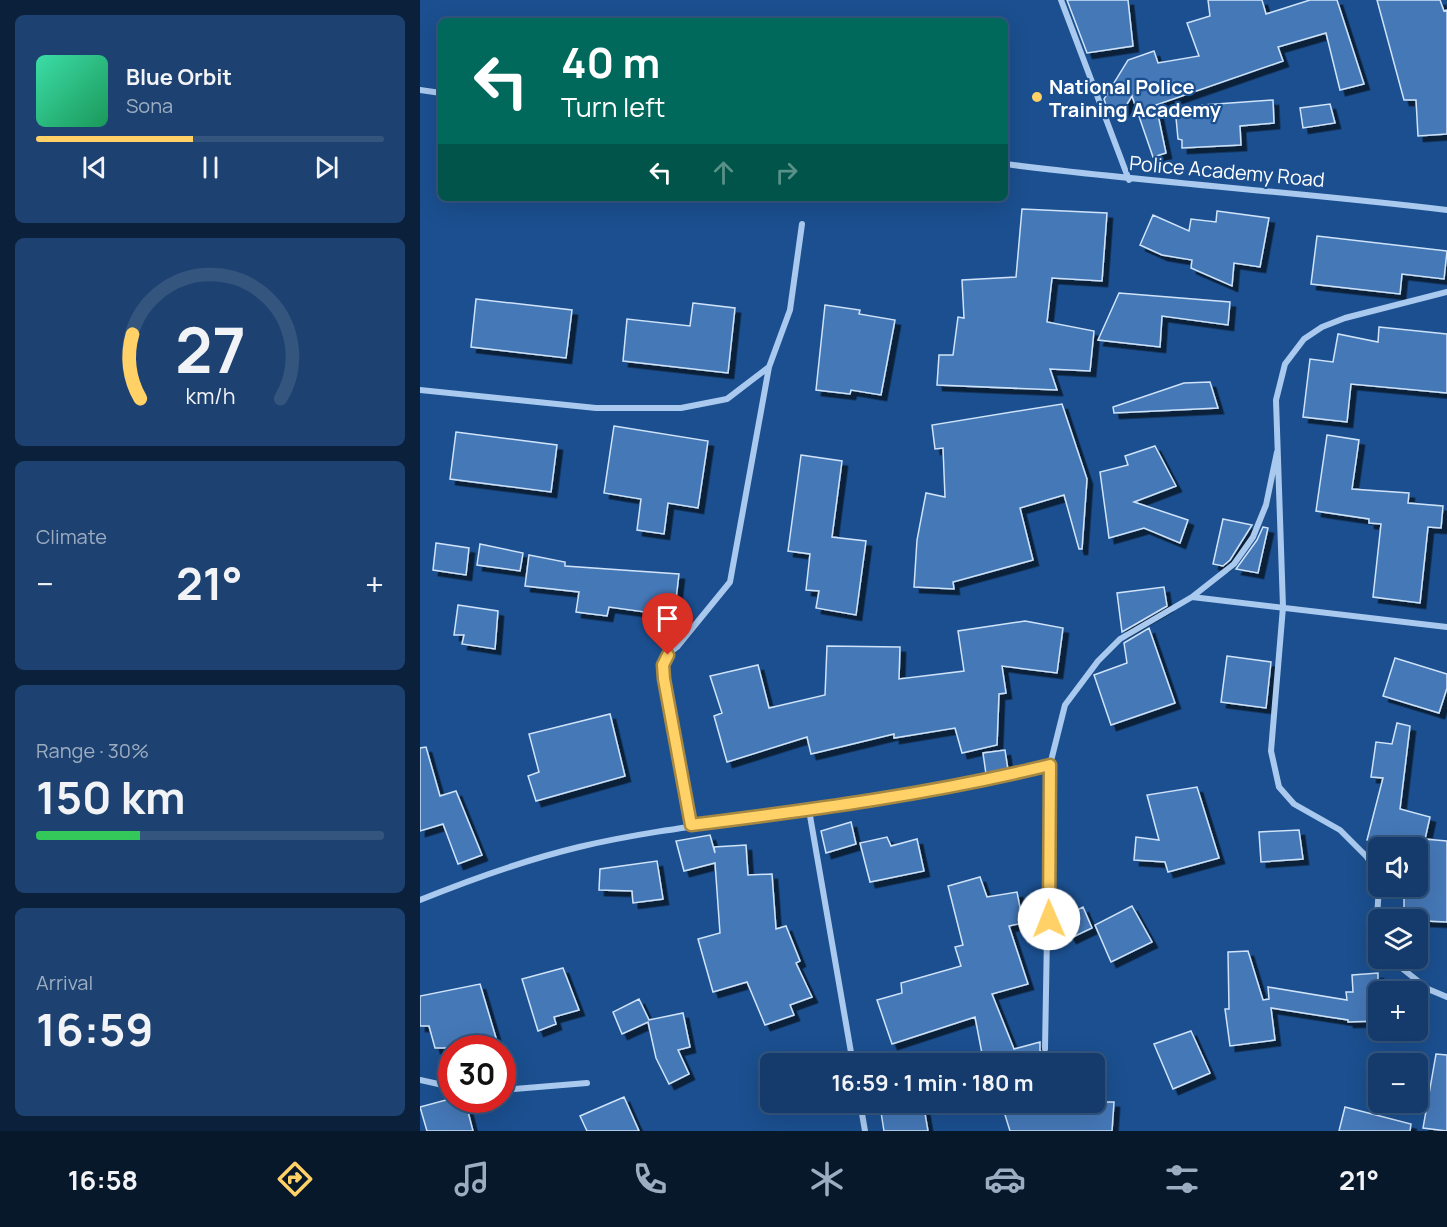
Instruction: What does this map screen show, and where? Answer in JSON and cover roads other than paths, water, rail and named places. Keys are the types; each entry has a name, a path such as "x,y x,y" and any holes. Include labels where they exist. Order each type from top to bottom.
{"street":[{"path":"1061,0 1129,180"},
{"path":"420,90 438,93"},
{"name":"Police Academy Road","path":"1008,164 1129,180 1331,195 1447,210"},
{"path":"691,825 663,665 668,655 730,582 769,367 790,310 802,224"},
{"path":"1368,859 1340,830 1294,804 1279,787 1271,751 1283,607 1276,400 1285,364 1304,339 1322,327 1345,318 1447,292"},
{"path":"420,390 596,408 681,408 727,399 769,367"},
{"path":"1045,1049 1050,765 1065,705 1098,661 1120,639 1192,597 1234,564 1253,537 1266,505 1277,452"},
{"path":"1192,597 1447,627"},
{"path":"420,900 477,877 541,856 691,825 809,810 996,778 1050,765"},
{"path":"809,810 851,1053"},
{"path":"1403,969 1428,989 1447,997"},
{"path":"420,1080 438,1084"},
{"path":"516,1089 587,1083"},
{"path":"862,1113 865,1131"}],"place":[{"name":"National Police Training Academy","path":"1037,97"}]}
